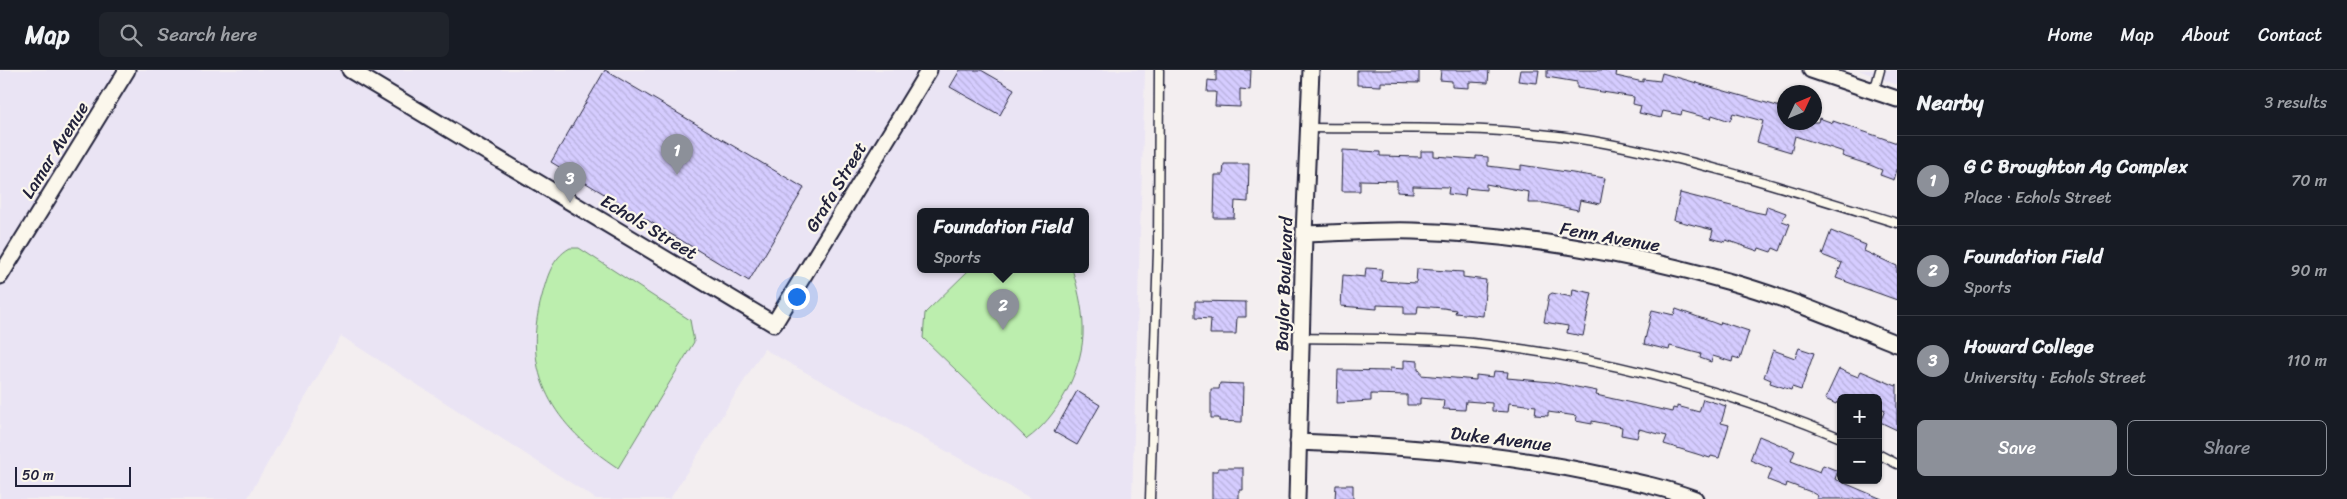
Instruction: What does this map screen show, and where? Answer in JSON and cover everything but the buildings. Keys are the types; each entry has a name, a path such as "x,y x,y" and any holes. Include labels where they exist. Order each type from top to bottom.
{"street":[{"name":"Lamar Avenue","path":"0,276 126,70"},
{"name":"Echols Street","path":"350,70 774,324"},
{"name":"Grafa Street","path":"774,324 929,70"},
{"name":"Baylor Boulevard","path":"1297,499 1304,234 1311,70"},
{"path":"1812,70 1897,99"},
{"name":"Fenn Avenue","path":"1304,234 1413,231 1510,239 1610,253 1727,281 1826,314 1897,344"},
{"name":"Duke Avenue","path":"1298,442 1415,447 1553,464 1670,490 1694,499"}],"lane":[{"path":"1150,499 1158,250 1159,70"},
{"path":"1874,92 1880,70"},
{"path":"1309,128 1488,131 1592,141 1705,165 1897,223"},
{"path":"1301,338 1470,343 1546,353 1648,374 1715,392 1837,437"},
{"path":"1882,456 1897,464"}],"shaded area":[{"path":"0,70 1145,70 1132,499 1032,499 764,349 670,499 596,499 341,336 247,499 0,499"},
{"path":"1859,70 1897,70 1897,85"}],"green space":[{"path":"570,248 579,248 690,320 694,342 618,468 595,452 560,416 548,396 540,374 536,350 536,324 542,296 548,275 555,263"},
{"path":"966,273 1073,273 1083,320 1083,336 1078,364 1066,393 1038,430 1027,439 923,338 925,313"}],"place":[{"name":"G C Broughton Ag Complex","path":"677,175"},
{"name":"Howard College","path":"570,203"},
{"name":"Foundation Field","path":"1003,330"}]}
